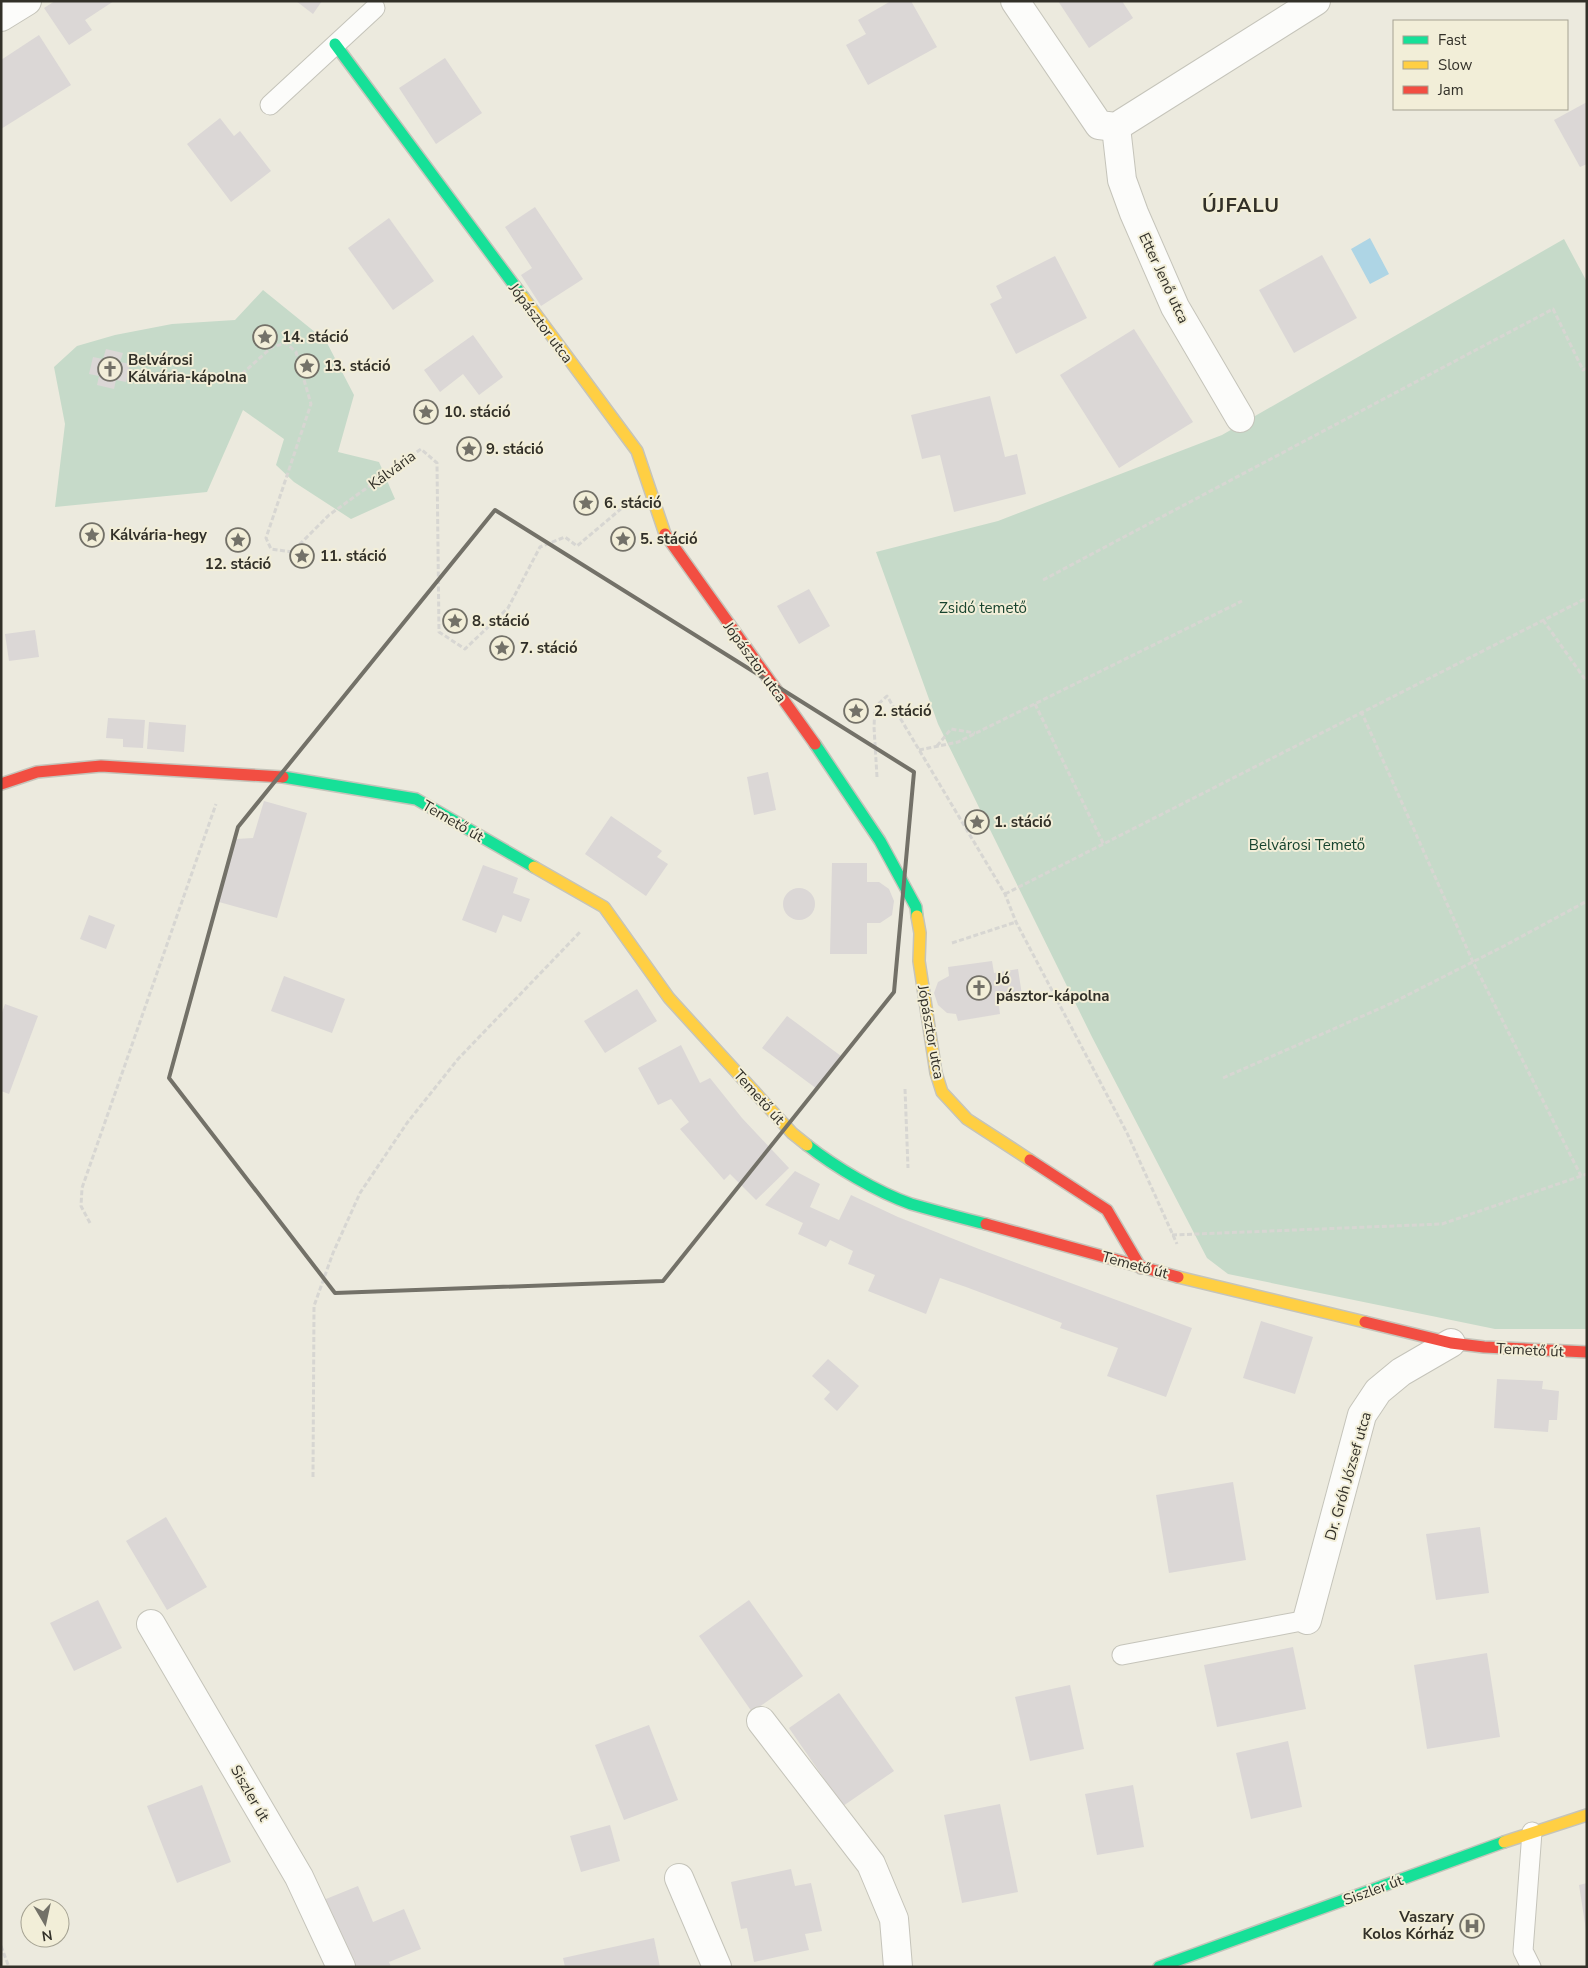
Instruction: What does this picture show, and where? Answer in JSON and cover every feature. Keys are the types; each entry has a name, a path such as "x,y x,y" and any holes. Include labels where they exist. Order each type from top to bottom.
{"street":[{"path":"1,17 27,1"},
{"path":"1016,1 1099,125 1116,127 1316,1"},
{"name":"Jópásztor utca","path":"335,44 637,452 667,540 809,735 880,841 916,907 920,933 919,961 936,1073 942,1092 951,1104 967,1119 1107,1210 1141,1268"},
{"name":"Etter Jenő utca","path":"1116,127 1122,180 1134,213 1175,308 1240,418"},
{"name":"Temető út","path":"1,784 37,772 101,766 226,775 288,777 416,799 604,907 669,998 792,1133 827,1161 909,1203 1141,1268 1451,1343 1484,1347 1587,1352"},
{"name":"Dr. Gróh József utca","path":"1307,1620 1362,1415 1378,1391 1401,1372 1451,1343"},
{"name":"Siszler út","path":"151,1624 299,1876 341,1967"},
{"path":"761,1721 871,1864 894,1920 898,1967"},
{"name":"Siszler út","path":"1159,1967 1532,1832 1587,1815"},
{"path":"679,1878 717,1967"}],"lane":[{"path":"270,105 374,8"},
{"path":"1122,1655 1307,1620"},
{"path":"1525,1962 1532,1832"}],"path":[{"path":"1043,580 1553,309 1583,370 1587,368"},
{"name":"Kálvária","path":"242,374 272,347 286,343 296,352 312,404 266,538 270,549 292,552 329,515 421,450 437,463 439,632 465,649 508,608 540,548 565,536 577,546 648,487"},
{"path":"1005,894 1587,598"},
{"path":"919,750 958,742 1242,602"},
{"path":"1543,620 1587,682"},
{"path":"878,785 874,727 875,707 887,696 1005,894 1016,922 1127,1133 1193,1280"},
{"path":"1035,704 1104,845"},
{"path":"1361,712 1473,962 1581,1176"},
{"path":"937,746 951,729 976,733"},
{"path":"90,1223 81,1206 82,1188 226,775"},
{"path":"1223,1078 1392,1003 1587,901"},
{"path":"313,1476 314,1306 333,1253 360,1193 407,1122 458,1059 604,907"},
{"path":"1172,1235 1442,1224 1587,1174"},
{"path":"1,1946 9,1967"}],"highlighted area":[{"path":"495,510 914,772 894,992 663,1281 335,1293 169,1078 238,827"}],"green space":[{"name":"Belvárosi Temető","path":"1564,239 1587,282 1587,1329 1495,1329 1228,1274 1207,1258 1092,1037 938,724 876,552 998,521 1222,435"},
{"path":"263,290 326,341 354,395 338,452 379,462 395,499 351,519 294,482 276,465 284,439 243,410 207,492 55,507 65,424 54,367 77,346 115,335 172,324 235,320"}],"water":[{"path":"1370,238 1389,274 1370,284 1351,249"}],"building":[{"path":"55,1 114,1 85,20 92,30 69,45 44,8"},
{"path":"296,1 322,1 313,14"},
{"path":"891,1 911,1 937,47 868,85 846,45 866,34 858,20"},
{"path":"1058,1 1122,1 1133,18 1089,48"},
{"path":"39,35 71,85 1,129 1,60"},
{"path":"445,58 482,113 436,144 399,88"},
{"path":"1587,102 1587,164 1580,167 1554,120"},
{"path":"220,118 234,136 240,131 271,171 231,202 187,144"},
{"path":"535,207 583,279 541,306 521,275 532,268 505,227"},
{"path":"389,218 434,281 393,310 348,248"},
{"path":"1322,255 1357,318 1294,353 1259,290"},
{"path":"1055,256 1087,318 1016,354 990,304 1002,298 996,286"},
{"path":"1134,329 1193,422 1119,468 1060,375"},
{"path":"473,335 503,377 479,395 463,374 440,392 424,370"},
{"name":"Belvárosi Kálvária-kápolna","path":"106,349 123,353 120,362 130,364 126,382 116,380 114,389 97,385 99,376 89,374 93,357 103,359"},
{"path":"990,396 1005,457 1017,454 1026,494 954,512 940,455 922,459 911,415"},
{"path":"809,589 830,626 799,644 777,606"},
{"path":"35,630 39,657 9,661 5,634"},
{"path":"108,718 145,720 143,748 123,747 123,739 106,738"},
{"path":"149,722 186,725 184,752 147,749"},
{"path":"768,772 776,810 754,815 747,777"},
{"path":"264,801 307,813 277,918 219,902 236,839 253,838"},
{"path":"611,816 662,851 657,857 668,864 646,896 585,854"},
{"path":"832,863 867,863 867,882 879,882 889,889 894,901 892,915 880,923 867,923 867,954 830,954"},
{"path":"483,865 518,878 513,893 530,899 521,922 503,915 496,933 462,920"},
{"path":"799,888 810,893 815,904 810,915 799,920 788,915 783,904 788,893"},
{"path":"89,915 115,925 106,949 80,939"},
{"name":"Jó pásztor-kápolna","path":"992,961 994,973 1018,969 1022,995 998,999 1000,1014 958,1021 956,1014 947,1013 938,1005 934,993 938,982 949,976 948,967"},
{"path":"284,976 345,999 332,1033 271,1011"},
{"path":"637,989 657,1021 605,1053 584,1021"},
{"path":"5,1004 38,1016 9,1094 1,1091 1,1015"},
{"path":"787,1016 841,1056 817,1089 762,1048"},
{"path":"681,1045 700,1083 710,1078 742,1118 789,1168 756,1200 730,1174 724,1180 680,1129 689,1122 671,1099 658,1105 638,1068"},
{"path":"795,1171 820,1184 810,1207 839,1220 851,1195 898,1217 979,1249 1192,1328 1166,1397 1107,1376 1118,1348 1060,1328 1062,1323 966,1287 940,1278 926,1314 868,1291 875,1275 848,1264 853,1251 830,1240 826,1247 798,1234 803,1223 765,1205"},
{"path":"1261,1321 1313,1337 1295,1394 1243,1378"},
{"path":"828,1359 859,1386 837,1411 824,1399 830,1392 812,1376"},
{"path":"1497,1379 1543,1381 1542,1389 1559,1391 1557,1420 1549,1420 1548,1432 1494,1428"},
{"path":"1233,1482 1246,1560 1169,1573 1156,1495"},
{"path":"166,1517 207,1587 167,1610 126,1541"},
{"path":"1480,1527 1489,1593 1436,1600 1426,1534"},
{"path":"98,1600 122,1648 74,1671 50,1623"},
{"path":"749,1600 803,1676 752,1712 699,1636"},
{"path":"1293,1647 1306,1709 1217,1727 1204,1665"},
{"path":"1487,1653 1500,1737 1427,1749 1414,1665"},
{"path":"1070,1685 1084,1749 1030,1761 1015,1697"},
{"path":"839,1693 894,1771 843,1806 789,1728"},
{"path":"649,1725 678,1800 624,1820 595,1745"},
{"path":"1288,1741 1302,1807 1251,1819 1236,1753"},
{"path":"202,1785 231,1862 177,1883 147,1806"},
{"path":"1133,1785 1144,1847 1097,1855 1085,1794"},
{"path":"1000,1804 1018,1892 962,1903 944,1815"},
{"path":"610,1825 620,1861 581,1872 570,1836"},
{"path":"791,1869 795,1886 811,1883 822,1931 805,1934 809,1950 754,1962 747,1928 741,1929 731,1882"},
{"path":"1587,1883 1587,1930 1586,1930 1579,1885"},
{"path":"358,1886 373,1922 404,1909 421,1949 389,1962 391,1967 349,1967 321,1901"},
{"path":"654,1938 660,1967 565,1967 563,1958"}],"traffic: fast":[{"path":"335,44 523,297"},
{"path":"815,744 880,841 916,907 917,916"},
{"path":"283,777 416,799 534,867"},
{"path":"807,1145 830,1162 884,1193 911,1204 986,1224"},
{"path":"1159,1967 1504,1842"}],"traffic: slow":[{"path":"523,297 637,451 665,534"},
{"path":"534,867 604,907 669,998 792,1133 807,1145"},
{"path":"917,916 920,933 919,961 936,1073 942,1092 967,1119 1030,1160"},
{"path":"1178,1277 1365,1322"},
{"path":"1504,1842 1587,1815"}],"traffic: jam":[{"path":"665,534 815,744"},
{"path":"1,784 37,772 101,766 283,777"},
{"path":"1030,1160 1107,1210 1141,1268"},
{"path":"986,1224 1178,1277"},
{"path":"1365,1322 1451,1343 1484,1347 1587,1352"}],"place":[{"name":"14. stáció","path":"265,337"},
{"name":"13. stáció","path":"307,366"},
{"name":"Belvárosi Kálvária-kápolna","path":"110,369"},
{"name":"10. stáció","path":"426,412"},
{"name":"9. stáció","path":"469,449"},
{"name":"6. stáció","path":"586,503"},
{"name":"Kálvária-hegy","path":"92,535"},
{"name":"5. stáció","path":"623,539"},
{"name":"12. stáció","path":"238,540"},
{"name":"11. stáció","path":"302,556"},
{"name":"8. stáció","path":"455,621"},
{"name":"7. stáció","path":"502,648"},
{"name":"2. stáció","path":"856,711"},
{"name":"1. stáció","path":"977,822"},
{"name":"Jó pásztor-kápolna","path":"979,988"},
{"name":"Vaszary Kolos Kórház","path":"1472,1926"}],"district":[{"name":"ÚJFALU","path":"1241,205"}],"park label":[{"name":"Zsidó temető","path":"983,608"}]}
